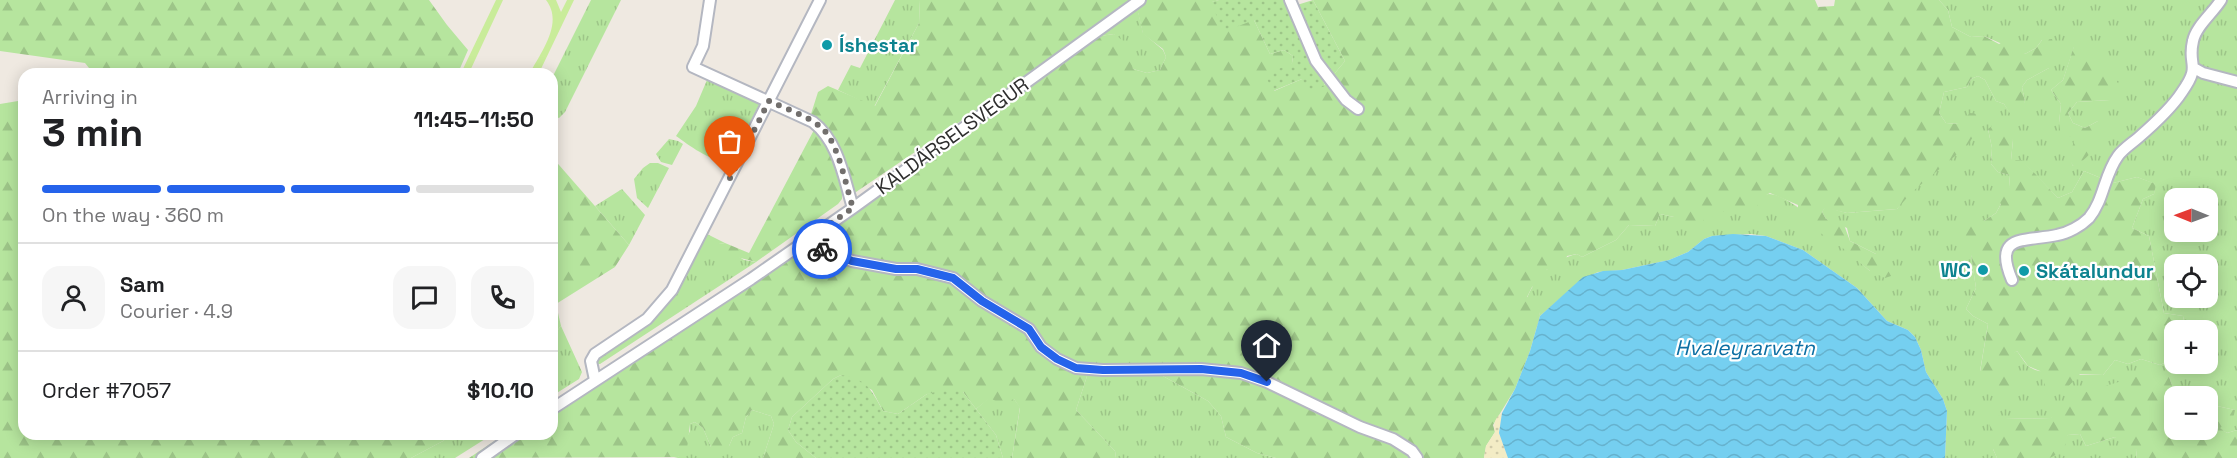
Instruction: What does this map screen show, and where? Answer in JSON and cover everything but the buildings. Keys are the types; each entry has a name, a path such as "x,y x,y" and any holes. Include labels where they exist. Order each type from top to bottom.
{"street":[{"path":"710,0 703,46 693,67 813,122 824,130 833,147 853,208"},
{"path":"595,380 591,362 595,354 647,319 672,290 820,0"},
{"name":"KALDÁRSELSVEGUR","path":"558,406 853,208 1140,0"},
{"path":"1290,0 1316,61 1346,100 1358,109"},
{"path":"2012,280 2006,263 2006,250 2009,246 2027,238 2060,235 2088,219 2101,197 2107,173 2116,158 2179,96 2193,76 2192,41 2196,32 2221,0"},
{"path":"2194,68 2203,73 2237,82"},
{"path":"809,238 823,250 852,261 896,269 917,269 953,278 982,301 1029,329 1041,347 1057,359 1076,368 1201,369 1241,373 1267,382 1360,427 1393,439 1412,451 1417,458"},
{"path":"482,458 508,440"}],"green space":[{"path":"0,0 429,0 468,50 460,68 89,68 85,63 0,51"},
{"path":"496,0 503,0 471,68 463,68"},
{"path":"546,0 556,0 561,12 567,0 574,0 541,68 533,68 545,47 552,28 551,9"},
{"path":"591,0 621,0 565,112 559,118 557,68"},
{"path":"895,0 920,0 919,23 874,107 838,90 851,65 860,68"},
{"path":"920,0 1129,0 1030,74 856,192 850,190 832,140 820,122 811,114 818,92 828,86 875,106 919,23"},
{"path":"1146,0 1219,0 1212,2 1254,20 1270,54 1284,50 1293,56 1292,63 1274,91 1302,79 1325,85 1321,78 1335,73 1345,61 1313,0 1815,0 1818,7 1834,6 1835,0 1939,0 1948,10 1952,27 1971,37 1984,36 1999,44 2010,38 2025,54 2036,48 2042,40 2052,39 2055,49 2049,68 2027,80 2022,87 2025,102 2021,112 2011,115 2004,104 1996,101 1985,80 1978,76 1971,79 1967,87 1944,92 1939,113 1946,123 1959,124 1970,113 1980,114 1983,122 1967,146 1912,192 1897,209 1847,213 1825,208 1822,212 1826,219 1843,222 1850,241 1876,254 1890,267 1891,276 1885,278 1870,271 1844,249 1798,218 1798,205 1770,193 1748,212 1711,211 1702,222 1680,226 1674,217 1660,214 1655,226 1629,225 1616,240 1582,257 1577,254 1567,256 1564,267 1555,272 1547,269 1544,281 1532,287 1527,297 1538,303 1540,316 1530,351 1515,389 1493,425 1495,432 1486,446 1484,458 1276,458 1257,453 1226,437 1221,416 1208,401 1161,375 1087,376 1076,410 1115,451 1116,458 1012,458 1020,408 1014,399 1001,404 990,398 976,409 963,392 927,394 898,414 883,411 872,390 841,375 833,379 792,417 788,430 796,442 816,458 763,458 774,424 771,416 752,410 746,417 742,433 733,437 729,446 723,450 711,447 703,428 695,422 690,424 687,449 678,457 469,458 496,440 558,440 558,400 803,241 825,239 836,243 839,221 1100,36 1114,34 1127,44 1133,69 1147,73 1160,70 1166,57 1163,49 1143,34 1137,8"},
{"path":"1219,0 1294,0 1297,5 1313,0 1345,61 1335,73 1322,78 1325,86 1309,92 1302,79 1273,91 1265,75 1292,63 1293,56 1284,50 1270,54 1254,20 1223,32 1211,2"},
{"path":"1939,0 2237,0 2237,430 2227,433 2219,428 2235,410 2218,406 2218,386 2172,386 2169,377 2051,418 2005,419 1993,449 1997,458 1945,458 1947,411 1943,399 1926,372 1921,350 1915,337 1908,330 1887,321 1857,288 1803,250 1766,236 1751,234 1712,236 1704,239 1688,252 1669,260 1622,270 1598,272 1581,280 1540,316 1537,304 1527,298 1535,283 1553,264 1577,254 1582,257 1616,240 1629,225 1655,226 1660,214 1674,217 1711,210 1742,212 1758,198 1769,194 1780,197 1806,214 1870,271 1876,254 1850,241 1847,228 1826,219 1822,212 1825,207 1847,213 1897,209 1959,124 1946,123 1939,113 1944,92 1967,87 1971,79 1978,76 1985,80 1996,101 2004,104 2011,114 2025,102 2022,87 2027,80 2049,68 2042,40 2036,48 2025,54 1984,36 1971,37 1952,27 1948,10","holes":["2074,47 2110,100 2077,102 2068,113 2073,123 2085,128 2098,121 2073,166 2070,159 2076,137 2059,123 2061,104 2051,90 2063,80","1988,129 2013,140 2011,160 2022,161 2058,198 2072,192 2084,171 2113,183 2137,177 2155,184 2154,194 2143,199 2132,228 2149,236 2164,313 2183,316 2184,320 2218,320 2218,374 2164,374 2164,363 2160,365 2141,359 2128,364 2115,360 2103,375 2043,372 2028,366 2017,351 1980,371 1988,324 1973,316 1966,309 1976,288 1971,255 1984,221 1996,213 2010,187 2009,175 1998,172 1991,164 1992,148"]},
{"path":"1137,7 1143,33 1163,50 1166,57 1160,70 1147,73 1133,69 1114,34 1100,36"},
{"path":"2088,45 2121,87 2110,100 2077,102 2068,113 2073,123 2085,128 2098,121 2103,128 2092,151 2084,160 2073,166 2069,159 2075,137 2061,136 2059,123 2061,104 2051,90 2063,80 2074,46"},
{"path":"715,77 760,103 730,161 709,157 676,136 696,106 707,80"},
{"path":"18,101 18,440 444,440 411,458 0,458 0,104"},
{"path":"1997,122 2008,125 2013,140 2011,160 2022,160 2058,198 2072,192 2084,171 2113,183 2137,177 2156,184 2154,194 2143,199 2132,228 2149,236 2164,313 2183,316 2184,320 2164,320 2164,363 2160,365 2141,359 2128,364 2115,360 2103,375 2080,374 2064,391 2046,388 2040,371 2028,366 2017,351 2009,357 2017,379 2008,388 1989,388 1980,372 1988,324 1973,316 1966,309 1976,288 1971,255 1953,238 1956,228 1969,217 1984,221 1996,213 2001,204 1995,192 2010,187 2009,175 1998,172 1991,164 1992,148 1988,129"},
{"path":"815,128 827,142 842,199 756,262 718,250 719,244 725,243 749,253"},
{"path":"669,139 683,144 672,165 661,162 656,154"},
{"path":"650,163 658,163 669,168 648,208 637,198 634,179"},
{"path":"558,164 629,245 615,267 558,303"},
{"path":"622,189 645,215 629,245 595,206"},
{"path":"705,233 725,243 719,244 744,260 756,262 600,364 596,364 596,354 651,314"},
{"path":"558,313 561,326 558,330"},
{"path":"561,326 582,372 579,379 558,392 558,330"},
{"path":"841,375 863,382 883,411 898,414 927,394 948,389 963,392 996,435 1003,458 816,458 796,442 788,430 792,417 833,379"},
{"path":"1161,375 1208,401 1221,416 1226,437 1257,453 1276,458 1116,458 1115,451 1076,410 1087,376"},
{"path":"2135,377 2169,377 2172,386 2164,386 2164,440 2218,440 2218,406 2235,410 2233,419 2220,428 2227,433 2237,430 2237,458 2136,458 2137,450 2123,447 2115,437 2086,446 2080,434 2068,435 2064,450 2050,458 1997,458 1993,449 1989,421 1996,414 2005,419 2051,418 2066,398"},
{"path":"990,397 1014,399 1020,407 1012,458 1003,458 996,435 976,409"},
{"path":"752,410 771,416 774,424 763,458 674,458 678,457 690,431 690,424 695,422 703,428 711,447 729,446 733,437 742,433 746,417"},
{"path":"2080,434 2086,446 2115,437 2137,450 2136,458 2050,458 2068,435"},
{"path":"484,440 455,458 411,458 443,441"}],"sand":[{"path":"1502,413 1499,433 1508,458 1484,458 1486,446 1495,432 1495,421"}],"water":[{"name":"Hvaleyrarvatn","path":"1733,234 1766,236 1803,250 1857,288 1887,321 1908,330 1915,337 1921,350 1926,372 1943,399 1947,411 1945,458 1508,458 1499,433 1502,413 1515,389 1530,351 1540,316 1583,277 1603,271 1622,270 1669,260 1688,252 1704,239"}],"way so far":[{"path":"730,178 769,101 813,122 824,130 836,154 853,208 809,238 822,249"}],"place":[{"name":"Íshestar","path":"827,45"},
{"name":"WC","path":"1983,270"},
{"name":"Skátalundur","path":"2024,271"}],"route":[{"path":"822,249 852,261 896,269 917,269 953,278 982,301 1029,329 1041,347 1057,359 1076,368 1201,369 1241,373 1267,382"}]}
